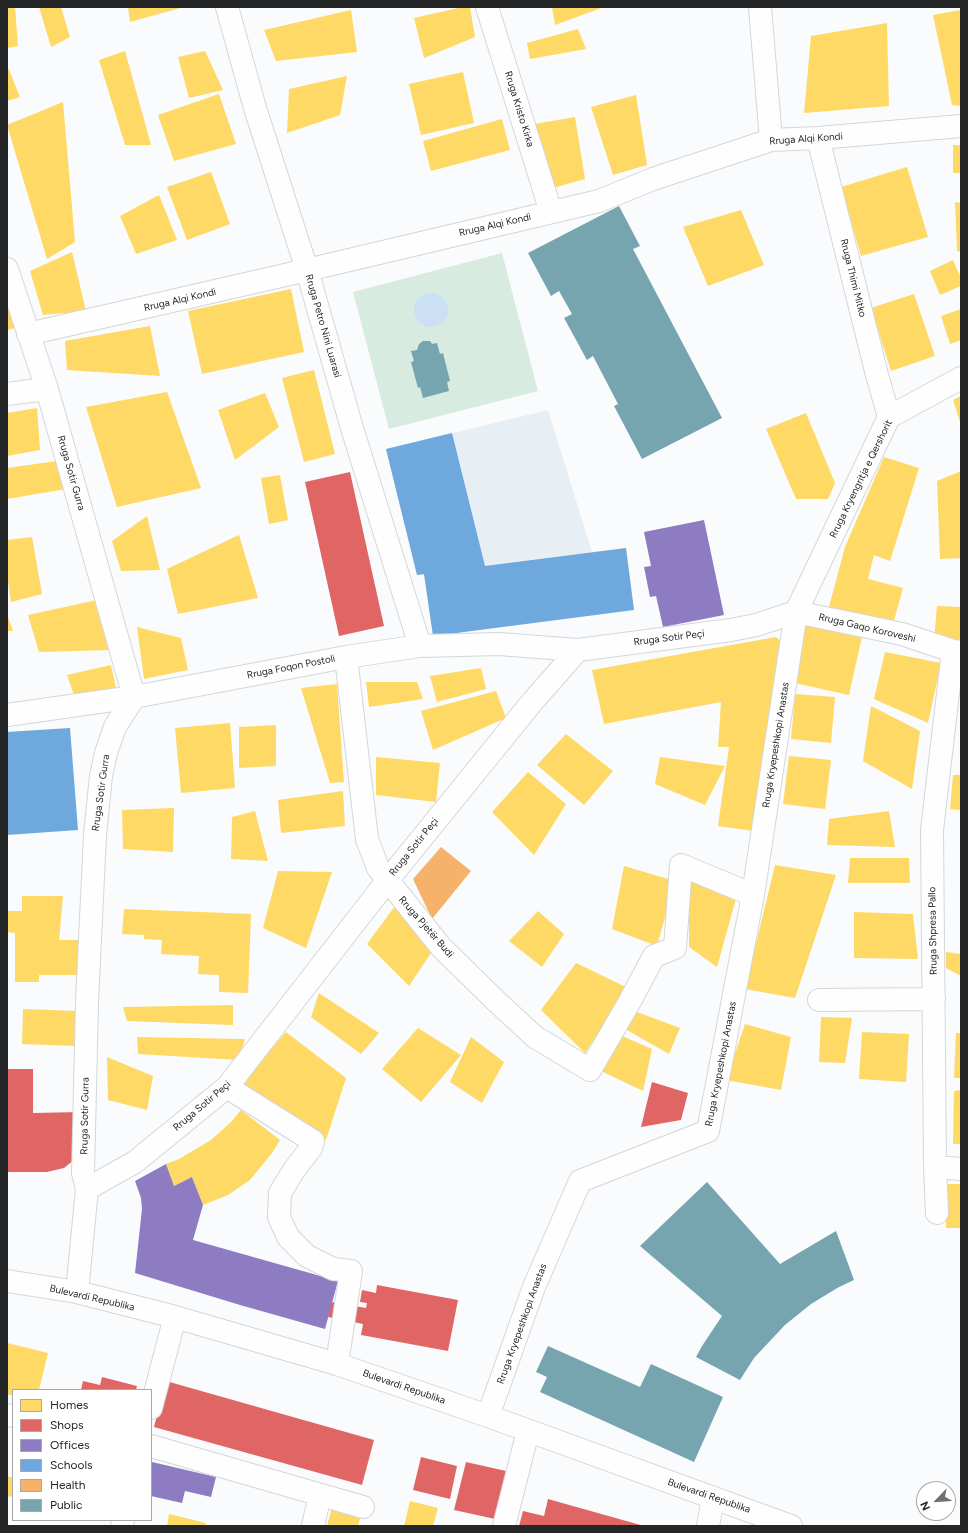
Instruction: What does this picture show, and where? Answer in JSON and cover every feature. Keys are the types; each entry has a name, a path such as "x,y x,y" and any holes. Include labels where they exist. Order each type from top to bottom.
{"street":[{"name":"Rruga Petro Nini Luarasi","path":"227,7 255,108 307,270 352,428 420,646"},
{"name":"Rruga Kristo Kirka","path":"487,7 551,212"},
{"path":"760,7 771,140"},
{"name":"Rruga Alqi Kondi","path":"28,334 307,270 599,200 653,179 771,140 818,138 961,126"},
{"name":"Rruga Thimi Mitko","path":"818,138 877,375 889,417"},
{"name":"Rruga Sotir Gurra","path":"7,269 47,389 134,697 115,727 106,753 101,776 96,820 88,1002 83,1173 87,1189 77,1292"},
{"name":"Rruga Kryengritja e Qershorit","path":"796,612 889,417 961,378"},
{"path":"7,394 47,389"},
{"name":"Rruga Sotir Peçi","path":"87,1189 135,1162 227,1087 387,881 534,701 578,650 731,630 756,625 796,612"},
{"name":"Rruga Gaqo Koroveshi","path":"796,612 902,634 957,651"},
{"name":"Rruga Kryepeshkopi Anastas","path":"488,1416 534,1288 580,1181 708,1131 753,895 796,612"},
{"name":"Rruga Foqon Postoli","path":"7,715 134,697 346,657 420,646 499,644 578,650"},
{"name":"Rruga Shpresa Pallo","path":"937,1213 935,1167 932,830 957,651"},
{"name":"Rruga Pjetër Budi","path":"346,657 367,839 378,868 441,946 529,1032 590,1070 654,956 675,948 681,865 753,895"},
{"path":"819,1000 934,1000"},
{"path":"227,1087 313,1141 311,1148 294,1170 280,1193 279,1217 288,1237 307,1256 333,1269 351,1271 337,1364"},
{"path":"935,1167 961,1169"},
{"name":"Bulevardi Republika","path":"7,1281 77,1292 337,1364 528,1430 791,1526"},
{"path":"152,1404 175,1318"},
{"path":"504,1526 528,1430"},
{"path":"152,1446 363,1507"},
{"path":"313,1526 320,1495"},
{"path":"708,1526 713,1498"}],"shaded area":[{"path":"548,410 592,552 626,548 634,610 433,636 424,575 417,575 386,449"}],"green space":[{"path":"502,253 538,391 389,429 353,292"}],"water":[{"path":"431,293 437,294 443,298 447,304 447,316 443,322 437,326 431,327 425,326 419,322 415,316 414,310 415,304 419,298 425,294"}],"building: Homes":[{"path":"7,7 15,7 18,46 7,48"},
{"path":"39,7 61,7 70,37 51,47"},
{"path":"128,7 184,7 130,22"},
{"path":"463,7 470,7 475,37 424,58 414,18"},
{"path":"552,7 604,7 555,25"},
{"path":"351,10 357,52 276,61 264,30"},
{"path":"961,10 961,106 952,105 933,15"},
{"path":"887,23 889,106 804,113 811,36"},
{"path":"578,29 586,49 530,59 527,43"},
{"path":"125,51 151,145 125,145 99,60"},
{"path":"205,51 223,90 189,98 178,57"},
{"path":"7,65 20,97 7,101"},
{"path":"463,72 474,123 421,135 409,84"},
{"path":"347,76 340,115 287,133 289,89"},
{"path":"219,94 236,144 174,161 158,115"},
{"path":"636,95 647,165 613,175 591,107"},
{"path":"63,102 75,242 47,259 7,125"},
{"path":"575,117 585,179 553,188 535,124"},
{"path":"502,119 510,150 431,171 423,141"},
{"path":"953,145 961,145 961,173 953,173"},
{"path":"907,167 928,237 861,256 841,187"},
{"path":"211,172 230,224 187,240 167,187"},
{"path":"159,195 177,240 136,254 120,216"},
{"path":"955,202 961,203 961,252 957,251"},
{"path":"741,210 764,265 708,286 683,227"},
{"path":"72,252 86,311 43,315 30,271"},
{"path":"953,260 961,278 961,286 940,295 930,271"},
{"path":"291,289 304,352 202,374 188,311"},
{"path":"7,290 19,327 7,330"},
{"path":"914,294 935,356 891,371 871,308"},
{"path":"961,309 961,340 950,344 941,316"},
{"path":"150,326 160,376 67,370 65,341"},
{"path":"314,370 335,454 304,462 282,378"},
{"path":"167,392 201,488 117,507 86,407"},
{"path":"265,393 279,427 235,460 218,410"},
{"path":"961,396 961,425 953,400"},
{"path":"37,408 40,450 7,456 7,413"},
{"path":"806,413 835,483 828,499 796,499 766,429"},
{"path":"884,457 919,468 890,561 874,555 868,579 903,588 893,624 829,607 845,547"},
{"path":"57,461 66,489 7,499 7,468"},
{"path":"961,471 961,558 940,559 937,481"},
{"path":"280,475 288,520 269,524 261,478"},
{"path":"147,516 160,570 121,571 112,541"},
{"path":"239,535 258,598 178,614 167,569"},
{"path":"32,537 42,594 11,602 7,575 7,540"},
{"path":"97,600 110,650 39,652 28,615"},
{"path":"937,606 961,607 961,642 934,640"},
{"path":"7,614 13,631 7,631"},
{"path":"813,621 863,632 849,695 790,682 802,626"},
{"path":"137,627 181,638 188,670 144,679"},
{"path":"776,637 783,643 753,831 718,826 729,747 718,747 721,702 604,724 592,670"},
{"path":"885,652 941,663 928,723 874,699"},
{"path":"111,665 117,692 75,698 67,675"},
{"path":"481,668 486,689 437,702 430,676"},
{"path":"366,682 417,682 423,699 369,707"},
{"path":"337,684 344,782 330,783 301,688"},
{"path":"496,691 506,718 433,750 421,711"},
{"path":"795,694 835,697 831,743 791,739"},
{"path":"871,706 920,731 912,789 863,761"},
{"path":"230,723 235,788 181,793 175,728"},
{"path":"276,725 276,766 239,768 239,727"},
{"path":"566,734 613,771 584,805 537,765"},
{"path":"789,756 831,760 825,809 783,804"},
{"path":"376,757 440,763 436,802 376,795"},
{"path":"660,757 725,766 705,805 655,784"},
{"path":"528,772 566,804 534,855 492,812"},
{"path":"953,775 961,775 961,810 950,809"},
{"path":"343,791 345,826 281,833 278,800"},
{"path":"174,808 173,852 123,849 122,810"},
{"path":"255,811 268,861 231,859 232,817"},
{"path":"889,811 895,847 827,845 829,819"},
{"path":"850,858 909,858 910,883 848,883"},
{"path":"775,865 836,875 795,998 745,989"},
{"path":"624,866 675,881 657,946 612,929"},
{"path":"278,871 332,872 306,948 263,928"},
{"path":"689,878 737,895 717,967 689,947"},
{"path":"22,896 63,896 59,940 78,940 78,975 39,975 39,982 15,982 15,933 7,932 7,911 22,911"},
{"path":"398,902 431,953 409,986 367,944"},
{"path":"124,909 251,914 248,993 219,992 219,975 198,974 199,956 161,954 162,940 144,939 144,935 122,934"},
{"path":"538,911 564,934 542,967 509,941"},
{"path":"854,912 913,914 918,959 854,958"},
{"path":"946,952 961,954 961,976 946,968"},
{"path":"576,963 628,988 585,1053 541,1010"},
{"path":"319,993 379,1033 361,1054 311,1017"},
{"path":"233,1005 233,1025 127,1021 123,1007"},
{"path":"23,1009 77,1011 76,1046 22,1044"},
{"path":"629,1009 680,1028 669,1054 625,1029"},
{"path":"821,1017 852,1018 845,1063 819,1062"},
{"path":"745,1024 791,1037 781,1090 726,1080"},
{"path":"418,1028 461,1055 421,1102 382,1069"},
{"path":"286,1032 346,1078 326,1140 242,1083"},
{"path":"862,1032 909,1034 906,1082 859,1079"},
{"path":"956,1033 961,1033 961,1078 954,1078"},
{"path":"620,1035 652,1049 643,1091 599,1070"},
{"path":"137,1037 245,1039 239,1060 138,1054"},
{"path":"471,1037 504,1062 482,1103 450,1082"},
{"path":"107,1057 153,1076 147,1110 108,1100"},
{"path":"961,1090 961,1144 953,1144 954,1091"},
{"path":"241,1110 280,1140 272,1153 250,1180 228,1195 203,1205 192,1177 174,1186 166,1164 179,1159 211,1140 232,1121"},
{"path":"946,1184 961,1184 961,1228 946,1228"},
{"path":"7,1343 48,1353 39,1389 12,1389 12,1396 7,1394"},
{"path":"7,1476 12,1478 12,1497 7,1496"},
{"path":"410,1501 438,1508 433,1526 404,1526"},
{"path":"332,1507 361,1515 358,1526 327,1526"},
{"path":"169,1514 206,1523 205,1526 167,1526"}],"building: Shops":[{"path":"350,472 384,626 339,636 305,482"},
{"path":"7,1069 33,1069 33,1113 80,1112 75,1159 64,1168 47,1172 7,1172"},
{"path":"652,1082 688,1093 681,1120 641,1127"},
{"path":"377,1285 458,1300 448,1351 361,1335 363,1324 328,1317 331,1302 366,1308 367,1303 360,1302 362,1290 376,1293"},
{"path":"102,1377 137,1386 136,1389 81,1389 83,1381 100,1385"},
{"path":"166,1381 374,1440 362,1485 154,1427"},
{"path":"421,1457 457,1466 450,1499 413,1490"},
{"path":"466,1462 506,1471 495,1519 454,1510"},
{"path":"548,1499 644,1526 519,1526 523,1511 544,1516"}],"building: Offices":[{"path":"704,520 724,615 663,627 656,596 650,597 644,567 651,566 644,532"},
{"path":"166,1164 174,1186 192,1177 203,1205 193,1240 338,1281 325,1329 135,1273 142,1209 141,1198 135,1181"},
{"path":"152,1462 216,1477 211,1497 185,1491 182,1503 152,1496"}],"building: Schools":[{"path":"452,433 485,566 626,548 634,610 433,636 424,574 417,575 386,449"},
{"path":"70,728 78,830 7,835 7,732"}],"building: Health":[{"path":"441,847 471,871 432,919 413,879"}],"building: Public":[{"path":"619,206 640,246 633,249 722,418 642,459 614,406 618,404 593,356 587,360 564,318 572,314 559,291 551,296 528,253"},
{"path":"423,341 430,341 432,344 437,343 440,354 443,353 450,381 447,382 449,391 423,398 420,387 418,388 411,362 414,361 411,351 417,350 419,344"},
{"path":"707,1182 780,1264 836,1231 854,1280 811,1304 785,1325 754,1358 740,1380 696,1357 722,1316 640,1246"},
{"path":"548,1346 640,1387 651,1364 723,1397 694,1462 540,1392 547,1377 536,1372"}]}
